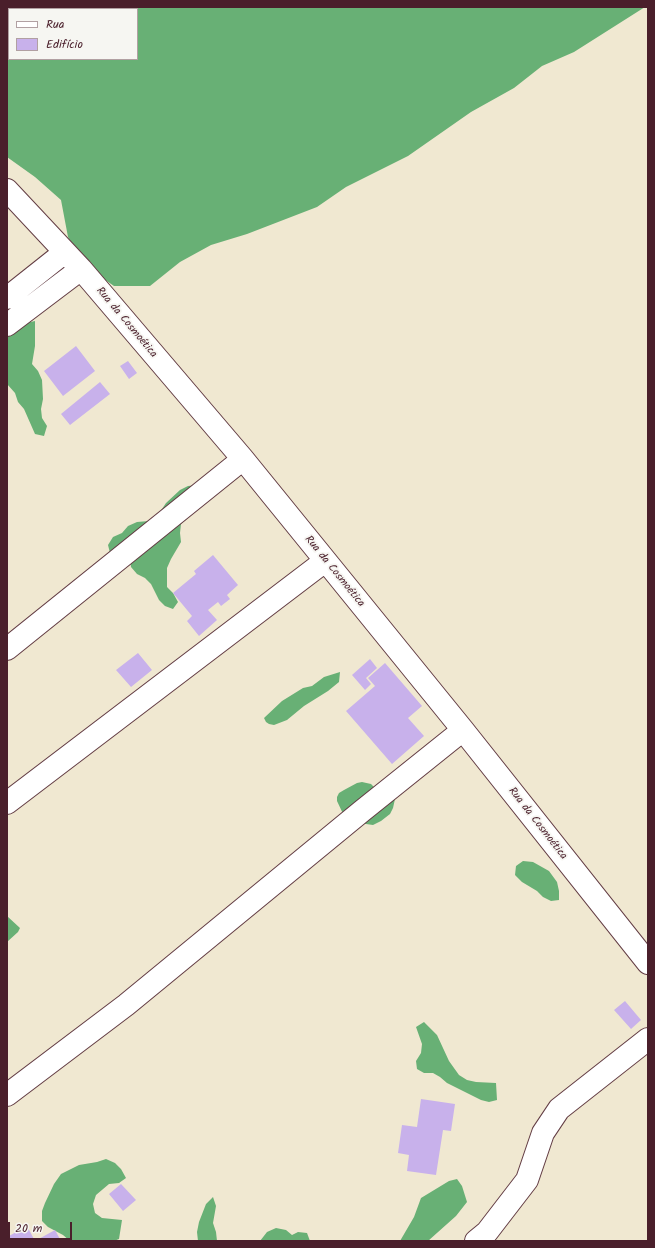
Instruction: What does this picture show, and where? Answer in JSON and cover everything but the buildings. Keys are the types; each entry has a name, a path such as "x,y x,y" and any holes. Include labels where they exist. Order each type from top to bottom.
{"street":[{"name":"Rua da Cosmoética","path":"7,190 81,269 243,459 463,730 648,963"},
{"path":"7,298 65,252"},
{"path":"7,325 81,269"},
{"path":"7,649 243,459"},
{"path":"7,803 325,561"},
{"path":"7,1095 126,1005 463,730"},
{"path":"476,1241 488,1232 527,1180 543,1133 559,1109 648,1039"}],"green space":[{"path":"7,7 645,7 574,52 542,66 514,88 471,112 408,156 346,187 317,207 247,234 211,245 180,262 150,286 114,286 85,266 68,237 61,200 35,177 7,157"},
{"path":"35,321 35,346 32,364 38,371 42,380 43,399 41,409 42,418 47,426 44,436 35,434 24,409 18,402 15,393 7,384 7,336 26,323"},
{"path":"198,485 194,512 181,524 181,542 167,568 167,587 173,593 178,602 173,609 165,606 159,600 151,584 145,578 137,574 131,567 130,558 110,553 108,545 113,537 122,533 128,526 137,522 149,521 160,512 166,503 180,490 188,486"},
{"path":"340,672 339,682 328,691 304,706 287,720 274,725 266,722 264,718 282,701 303,688 312,686 324,677"},
{"path":"362,782 371,784 374,787 381,788 393,794 395,799 390,814 373,825 359,823 345,818 337,801 339,793 357,783"},
{"path":"523,861 533,862 549,871 557,882 559,900 551,901 543,897 515,875 516,866"},
{"path":"7,916 20,928 18,932 7,942"},
{"path":"424,1022 437,1035 449,1061 459,1075 467,1080 476,1082 496,1083 497,1100 489,1102 481,1100 447,1083 433,1073 424,1073 417,1069 416,1061 421,1053 422,1044 416,1027"},
{"path":"106,1159 115,1163 121,1169 126,1178 119,1183 109,1184 96,1195 93,1204 95,1213 102,1218 122,1220 119,1239 114,1241 70,1241 63,1235 48,1227 42,1221 42,1211 45,1203 54,1184 61,1174 79,1165"},
{"path":"457,1179 462,1186 467,1202 456,1216 428,1241 400,1241 414,1217 421,1198 449,1181"},
{"path":"213,1197 216,1206 213,1223 217,1241 198,1241 197,1232 199,1222 206,1204"},
{"path":"276,1228 286,1230 292,1235 298,1232 307,1233 310,1241 260,1241 267,1232"}]}
